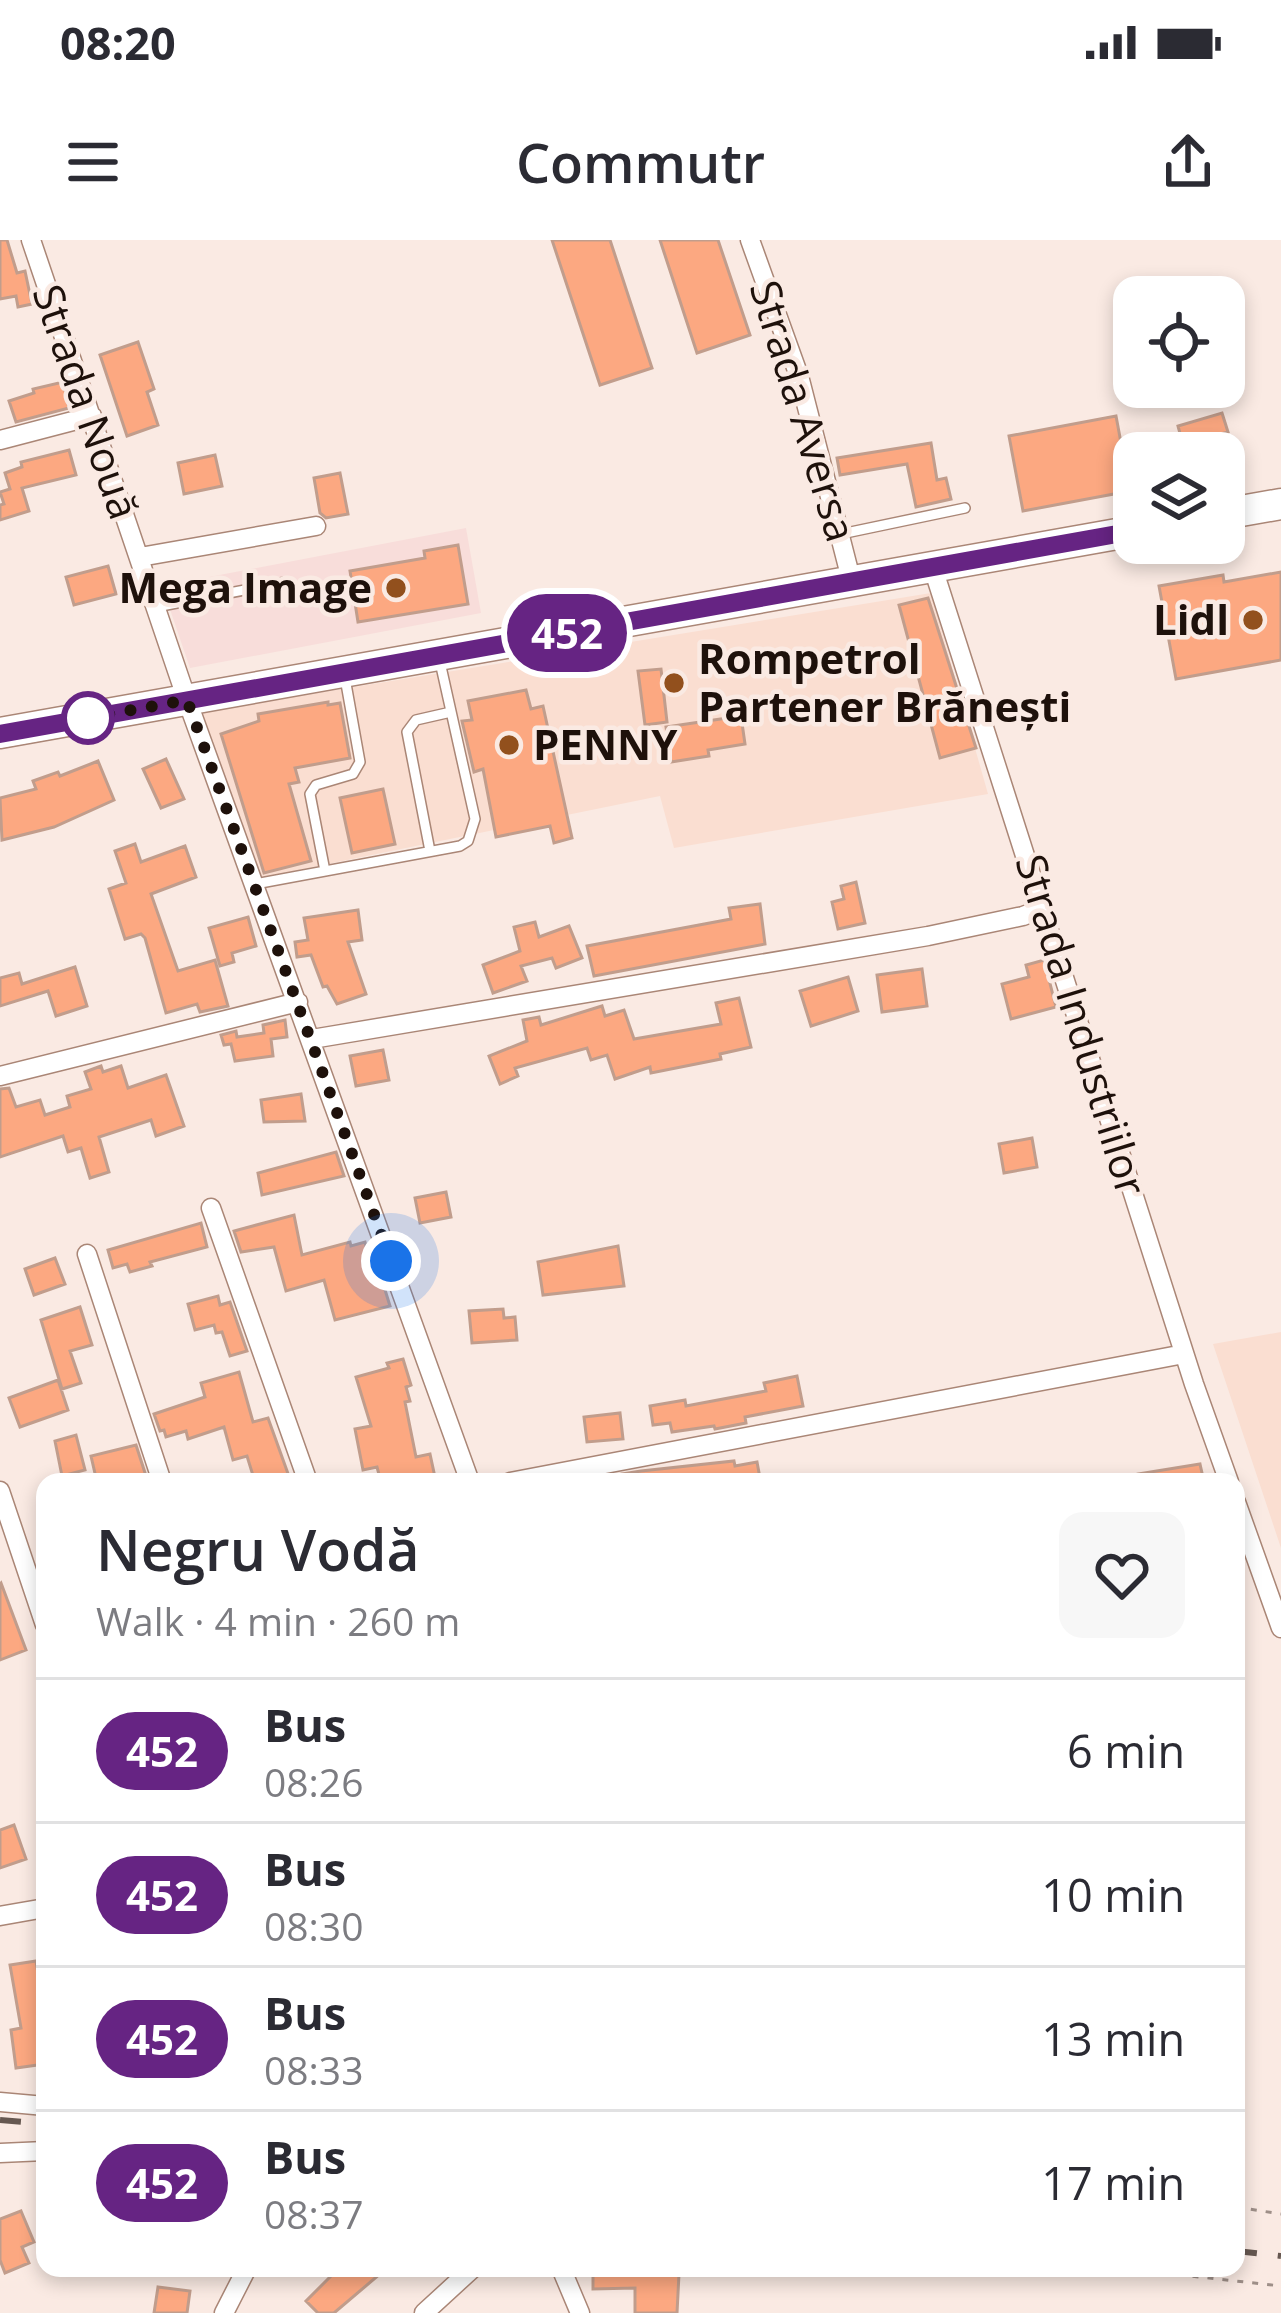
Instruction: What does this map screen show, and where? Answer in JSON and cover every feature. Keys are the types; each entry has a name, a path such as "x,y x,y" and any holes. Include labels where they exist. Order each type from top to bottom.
{"main road":[{"path":"1245,510 1281,504"},
{"path":"0,734 1113,535"}],"street":[{"name":"Strada Nouă","path":"31,240 187,700 467,1473"},
{"name":"Strada Aversa","path":"751,240 800,376 852,583"},
{"path":"0,440 92,416"},
{"path":"140,557 316,526"},
{"name":"Strada Industriilor","path":"933,568 1226,1473"},
{"path":"312,1040 984,926 1044,908"},
{"path":"0,1076 298,1002"},
{"path":"211,1208 305,1473"},
{"path":"87,1254 159,1473"},
{"path":"557,1473 1184,1354"},
{"path":"0,1491 36,1597"},
{"path":"1245,1532 1281,1628"},
{"path":"0,1916 36,1910"},
{"path":"0,2102 36,2104"},
{"path":"0,2152 36,2151"},
{"path":"224,2313 242,2277"},
{"path":"424,2313 462,2277"},
{"path":"565,2277 580,2313"}],"lane":[{"path":"841,534 965,508"},
{"path":"156,607 286,582"},
{"path":"255,884 468,841 475,819 439,656"},
{"path":"325,871 311,788 352,774 360,762 344,673"},
{"path":"430,851 407,732 416,720 452,712"}],"path":[{"path":"1245,2208 1281,2214"},
{"path":"1200,2277 1281,2286"}],"shaded area":[{"path":"466,528 481,613 190,668 162,586"},
{"path":"931,593 988,794 674,848 660,796 259,878 201,712"},
{"path":"1281,1332 1281,1548 1213,1344"}],"building":[{"path":"0,240 7,240 17,273 25,271 32,304 18,307 16,296 0,299"},
{"path":"552,240 610,240 652,368 600,385"},
{"path":"660,240 718,240 750,335 697,353"},
{"path":"138,342 154,389 147,392 158,425 127,436 100,355"},
{"path":"63,382 69,408 16,422 9,401"},
{"path":"1222,413 1228,432 1180,432 1178,426"},
{"path":"1116,416 1113,494 1023,511 1009,436"},
{"path":"931,443 937,480 946,478 951,499 916,507 907,464 840,475 837,458"},
{"path":"69,450 76,475 22,488 29,511 0,520 0,505 4,504 0,492 10,489 5,473 22,467 21,462"},
{"path":"215,455 222,486 184,494 178,463"},
{"path":"340,473 348,514 326,518 320,513 314,478"},
{"path":"458,545 468,604 358,622 350,571 425,558 424,551"},
{"path":"108,566 116,594 74,605 66,577"},
{"path":"1281,572 1281,660 1176,679 1159,586 1223,575 1224,582"},
{"path":"928,598 976,748 940,758 899,605"},
{"path":"661,669 667,722 645,725 638,671"},
{"name":"PENNY","path":"526,690 531,709 543,706 572,838 554,843 550,826 496,837 483,769 474,772 462,721 472,720 468,701"},
{"path":"340,703 350,758 295,768 299,782 289,784 311,861 264,873 221,734 259,721 258,714"},
{"path":"741,716 745,744 671,762 666,727"},
{"path":"166,759 184,799 161,808 143,769"},
{"path":"98,761 114,800 54,827 2,840 0,798 36,789 33,781"},
{"path":"383,789 395,844 352,853 340,798"},
{"path":"135,844 141,862 185,846 196,877 151,894 178,971 215,960 228,1006 200,1012 197,1004 166,1013 145,938 141,934 125,939 109,889 126,883 115,851"},
{"path":"856,882 865,923 838,929 832,902 844,899 841,886"},
{"path":"760,904 765,944 594,976 587,946 731,919 729,908"},
{"path":"358,910 362,940 348,942 366,994 337,1004 327,986 323,987 311,955 297,957 295,942 308,940 304,918"},
{"path":"248,917 256,946 232,953 234,962 220,966 209,928"},
{"path":"535,922 539,937 569,926 582,958 556,968 552,958 521,966 527,981 493,993 483,965 520,951 514,927"},
{"path":"1044,960 1056,1007 1011,1019 1002,984 1029,977 1026,965"},
{"path":"75,967 87,1006 56,1016 48,991 0,1006 0,978 19,973 22,984"},
{"path":"922,969 927,1006 882,1012 877,975"},
{"path":"848,977 858,1011 811,1026 800,991"},
{"path":"739,998 751,1047 720,1054 721,1059 651,1073 650,1067 615,1079 607,1055 591,1060 587,1048 515,1068 518,1076 500,1084 489,1056 527,1041 523,1020 539,1017 541,1025 602,1006 605,1016 624,1010 634,1039 721,1024 716,1003"},
{"path":"285,1020 287,1037 271,1039 273,1056 235,1061 231,1044 224,1045 221,1035 264,1033 263,1025"},
{"path":"383,1050 389,1080 356,1086 350,1056"},
{"path":"101,1066 103,1072 121,1066 128,1088 166,1075 184,1126 156,1136 151,1120 99,1137 109,1172 90,1178 81,1148 68,1152 63,1136 0,1157 0,1089 9,1088 16,1107 40,1100 45,1115 70,1107 67,1096 91,1089 85,1072"},
{"path":"301,1094 305,1121 264,1122 261,1100"},
{"path":"1032,1138 1037,1167 1004,1173 999,1144"},
{"path":"336,1152 344,1176 262,1195 258,1173"},
{"path":"446,1192 451,1217 420,1223 415,1198"},
{"path":"294,1215 302,1255 365,1242 375,1282 382,1280 390,1306 335,1320 324,1280 286,1291 274,1247 241,1252 234,1231"},
{"path":"201,1223 207,1247 130,1272 127,1264 113,1268 108,1250"},
{"path":"618,1246 624,1286 543,1295 538,1262"},
{"path":"55,1258 65,1284 34,1295 25,1269"},
{"path":"218,1296 220,1305 230,1302 247,1351 230,1356 222,1332 216,1333 214,1325 195,1330 188,1304"},
{"path":"80,1307 92,1345 70,1351 81,1383 62,1389 41,1320"},
{"path":"503,1309 504,1318 515,1317 517,1340 472,1343 469,1311"},
{"path":"403,1359 411,1385 406,1387 410,1401 405,1402 416,1457 430,1454 434,1473 363,1470 355,1429 371,1426 356,1377 389,1368 387,1363"},
{"path":"239,1372 253,1422 268,1418 288,1473 252,1473 247,1456 233,1460 224,1427 188,1439 186,1431 166,1437 160,1431 154,1414 205,1397 201,1383"},
{"path":"797,1376 803,1406 745,1417 746,1423 715,1429 672,1432 670,1423 653,1425 650,1406 685,1400 686,1406 766,1391 764,1383"},
{"path":"58,1380 68,1410 20,1427 9,1398"},
{"path":"620,1413 623,1439 587,1442 584,1417"},
{"path":"76,1435 85,1470 61,1473 55,1441"},
{"path":"136,1445 145,1473 95,1473 91,1456"},
{"path":"734,1461 735,1466 757,1462 759,1473 631,1473"},
{"path":"1200,1464 1202,1473 1144,1473"},
{"path":"0,1584 26,1650 0,1660"},
{"path":"14,1825 26,1859 0,1868 0,1830"},
{"path":"36,1961 36,2065 16,2068 11,2030 21,2028 10,1965"},
{"path":"21,2211 34,2242 22,2247 29,2263 5,2273 0,2260 0,2219"},
{"path":"330,2277 376,2277 334,2313 318,2313 306,2301"},
{"path":"593,2277 679,2277 677,2313 635,2313 635,2288 593,2289"},
{"path":"158,2287 190,2291 187,2313 154,2313"}],"railway":[{"path":"0,2120 36,2123"},
{"path":"1245,2252 1281,2256"}],"bus line":[{"name":"452","path":"0,734 1113,535"}],"place":[{"name":"Mega Image","path":"396,588"},
{"name":"Lidl","path":"1253,620"},
{"name":"Rompetrol Partener Brănești","path":"674,683"},
{"name":"PENNY","path":"509,745"}],"route":[{"path":"88,718 187,700 391,1261"}]}
